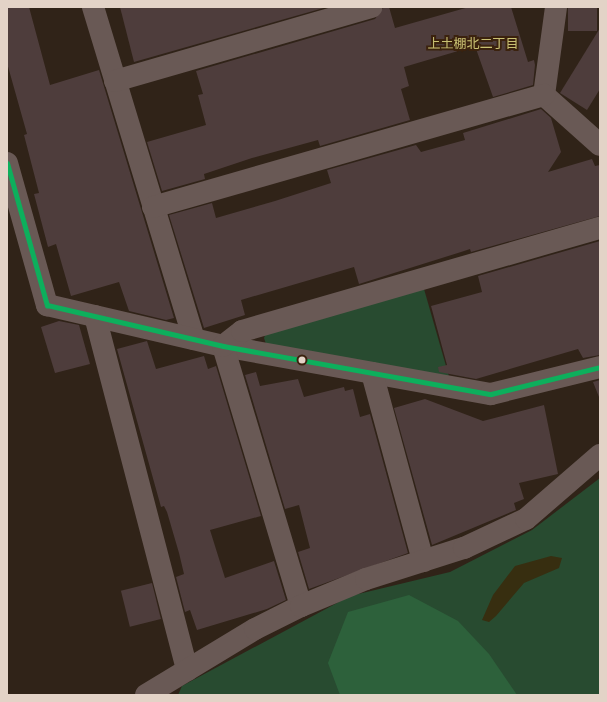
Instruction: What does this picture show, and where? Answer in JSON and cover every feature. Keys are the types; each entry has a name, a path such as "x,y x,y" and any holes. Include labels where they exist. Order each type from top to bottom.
{"street":[{"path":"93,7 194,339"},
{"path":"115,81 372,7"},
{"path":"544,95 556,7"},
{"path":"153,207 544,95"},
{"path":"544,95 600,145"},
{"path":"7,163 47,304 223,346 372,374 491,394 600,367"},
{"path":"223,346 242,331 600,228"},
{"path":"95,316 187,670"},
{"path":"223,346 301,606"},
{"path":"372,374 423,561"},
{"path":"150,694 187,670 301,606 366,579 464,548 526,519 600,455"}],"green space":[{"path":"424,289 450,380 266,344 264,338 266,333"},
{"path":"600,478 600,695 178,695 182,686 350,596 450,572 532,530"},
{"path":"409,595 458,621 489,654 517,695 340,695 328,663 348,612"}],"sand":[{"path":"551,556 562,558 559,568 524,583 496,616 489,622 482,620 493,595 515,566"}],"building":[{"path":"7,7 29,7 50,85 99,70 174,318 166,320 129,311 119,282 71,296 56,244 48,247 34,194 39,193 24,135 27,134 7,63"},
{"path":"120,7 327,7 134,62"},
{"path":"384,7 389,7 395,28 469,7 511,7 528,62 534,60 533,85 493,97 475,46 404,67 409,86 401,89 410,120 320,146 318,140 252,158 204,174 205,179 162,191 147,142 206,125 198,95 203,94 196,71 375,19"},
{"path":"568,7 597,7 597,31 568,31"},
{"path":"600,28 600,89 587,110 560,93"},
{"path":"541,109 551,118 561,152 548,172 592,159 595,166 600,165 600,216 471,252 470,249 359,284 354,267 241,300 245,315 204,328 169,215 212,203 216,218 331,183 327,170 416,145 421,152 465,140 463,133"},
{"path":"600,241 600,355 583,358 578,349 476,379 439,372 438,367 447,365 431,306 482,292 478,276"},
{"path":"59,321 79,325 90,364 55,373 41,327"},
{"path":"147,341 156,369 204,356 208,369 216,366 261,516 210,530 225,578 274,561 286,600 267,609 197,630 190,610 185,612 176,577 184,574 179,553 167,512 164,506 161,507 117,349"},
{"path":"256,372 260,386 298,379 304,397 344,387 345,391 353,389 360,417 370,414 408,553 309,589 298,552 310,548 299,505 285,509 245,375"},
{"path":"600,380 600,397 599,397 593,382"},
{"path":"425,399 483,421 544,405 558,474 519,483 524,499 514,503 516,510 432,545 394,408"},
{"path":"152,583 161,619 130,627 121,591"}],"transit line":[{"path":"7,163 47,305 223,346 491,394 600,367"}],"district":[{"name":"上土棚北二丁目","path":"473,43"}]}
